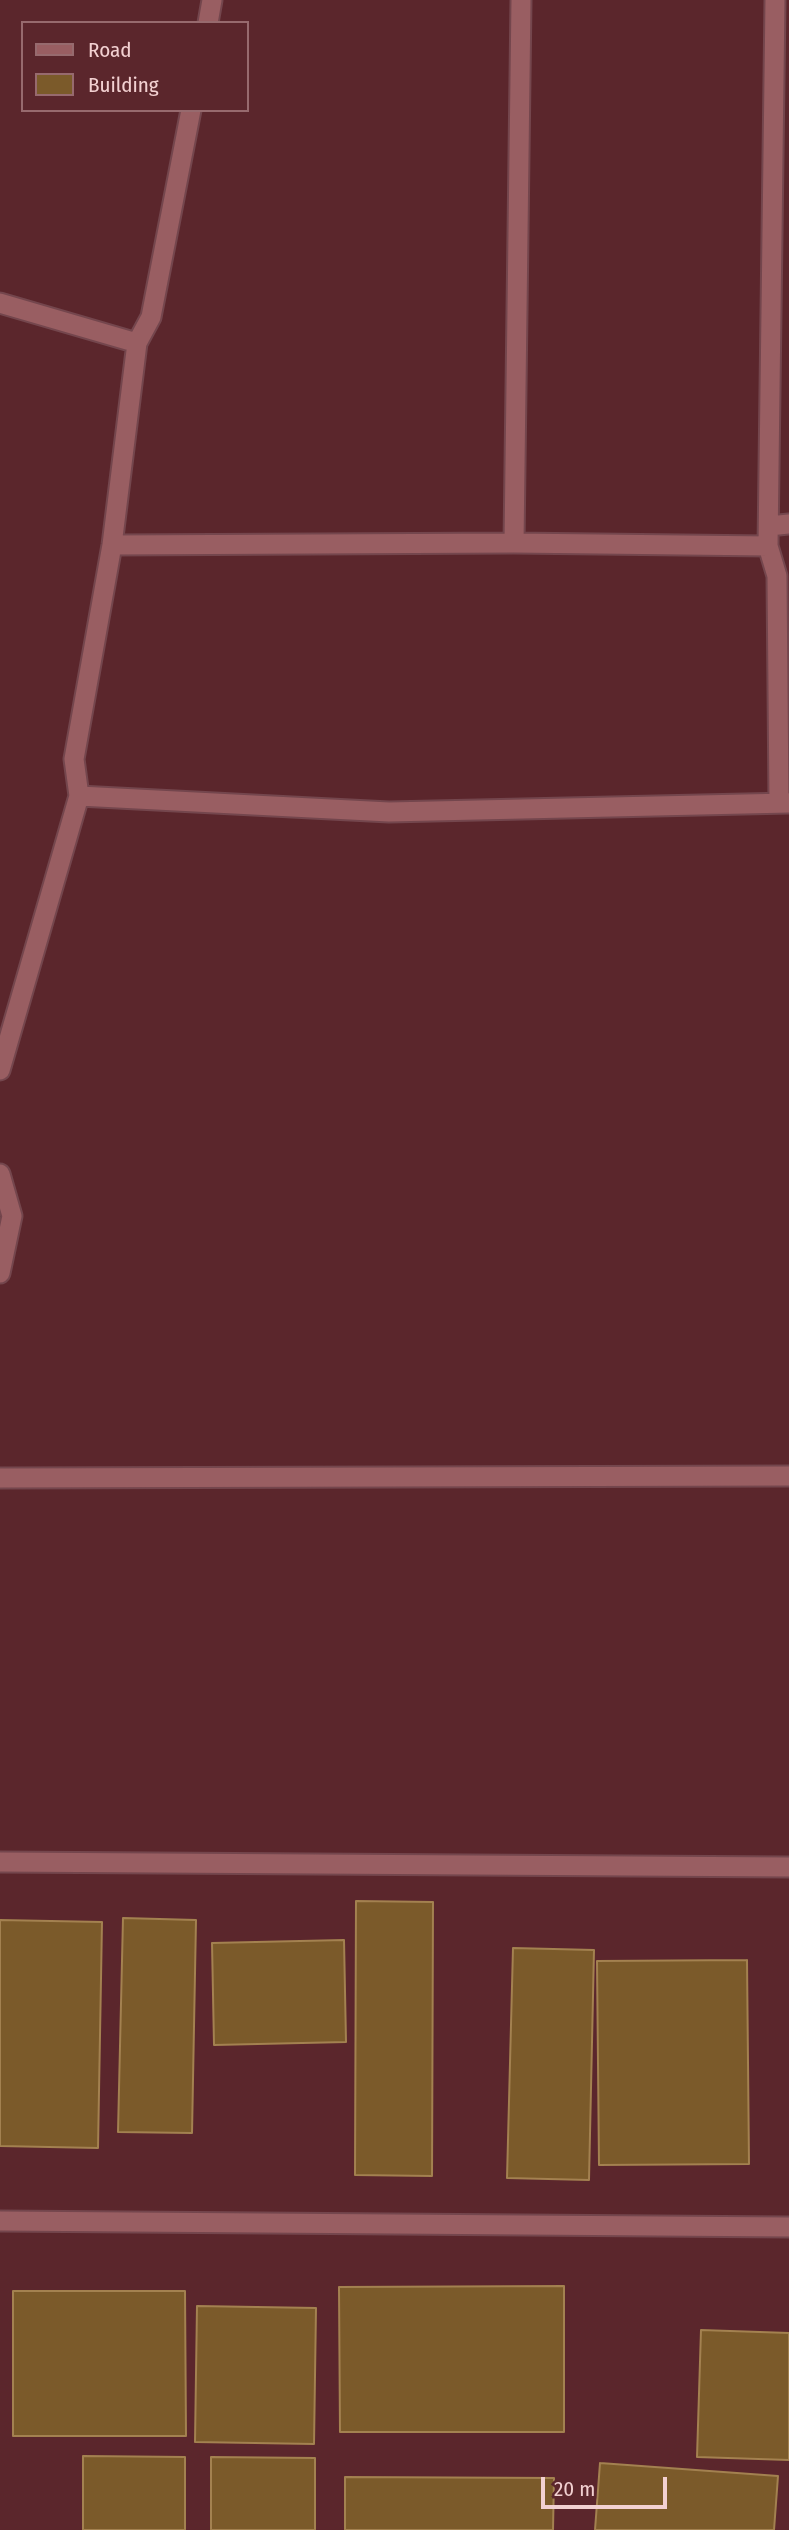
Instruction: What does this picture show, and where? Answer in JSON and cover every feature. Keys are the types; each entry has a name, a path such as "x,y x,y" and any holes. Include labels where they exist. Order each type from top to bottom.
{"street":[{"path":"208,21 212,0"},
{"path":"514,543 521,0"},
{"path":"79,796 389,813 784,803 777,576 768,546 775,0"},
{"path":"0,1070 79,796 74,759 112,545 136,343 151,317 191,112"},
{"path":"0,303 136,343"},
{"path":"769,526 789,524"},
{"path":"112,545 514,543 768,546"},
{"path":"0,1174 12,1216 0,1273"},
{"path":"0,1478 789,1476"},
{"path":"0,1862 789,1867"},
{"path":"0,2221 789,2227"}],"building":[{"path":"356,1901 433,1902 432,2176 355,2175"},
{"path":"123,1918 196,1920 192,2133 118,2132"},
{"path":"0,1920 102,1922 98,2148 0,2146"},
{"path":"344,1940 346,2042 214,2045 212,1943"},
{"path":"513,1948 594,1950 589,2180 507,2178"},
{"path":"747,1960 749,2164 599,2165 597,1961"},
{"path":"564,2286 564,2432 340,2432 339,2287"},
{"path":"13,2291 185,2291 186,2436 13,2436"},
{"path":"197,2306 316,2308 314,2444 195,2442"},
{"path":"701,2330 789,2333 789,2460 697,2457"},
{"path":"83,2456 185,2457 185,2530 83,2530"},
{"path":"211,2457 315,2458 315,2530 211,2530"},
{"path":"600,2463 778,2476 774,2530 595,2530"},
{"path":"345,2477 554,2478 553,2530 345,2530"}]}
